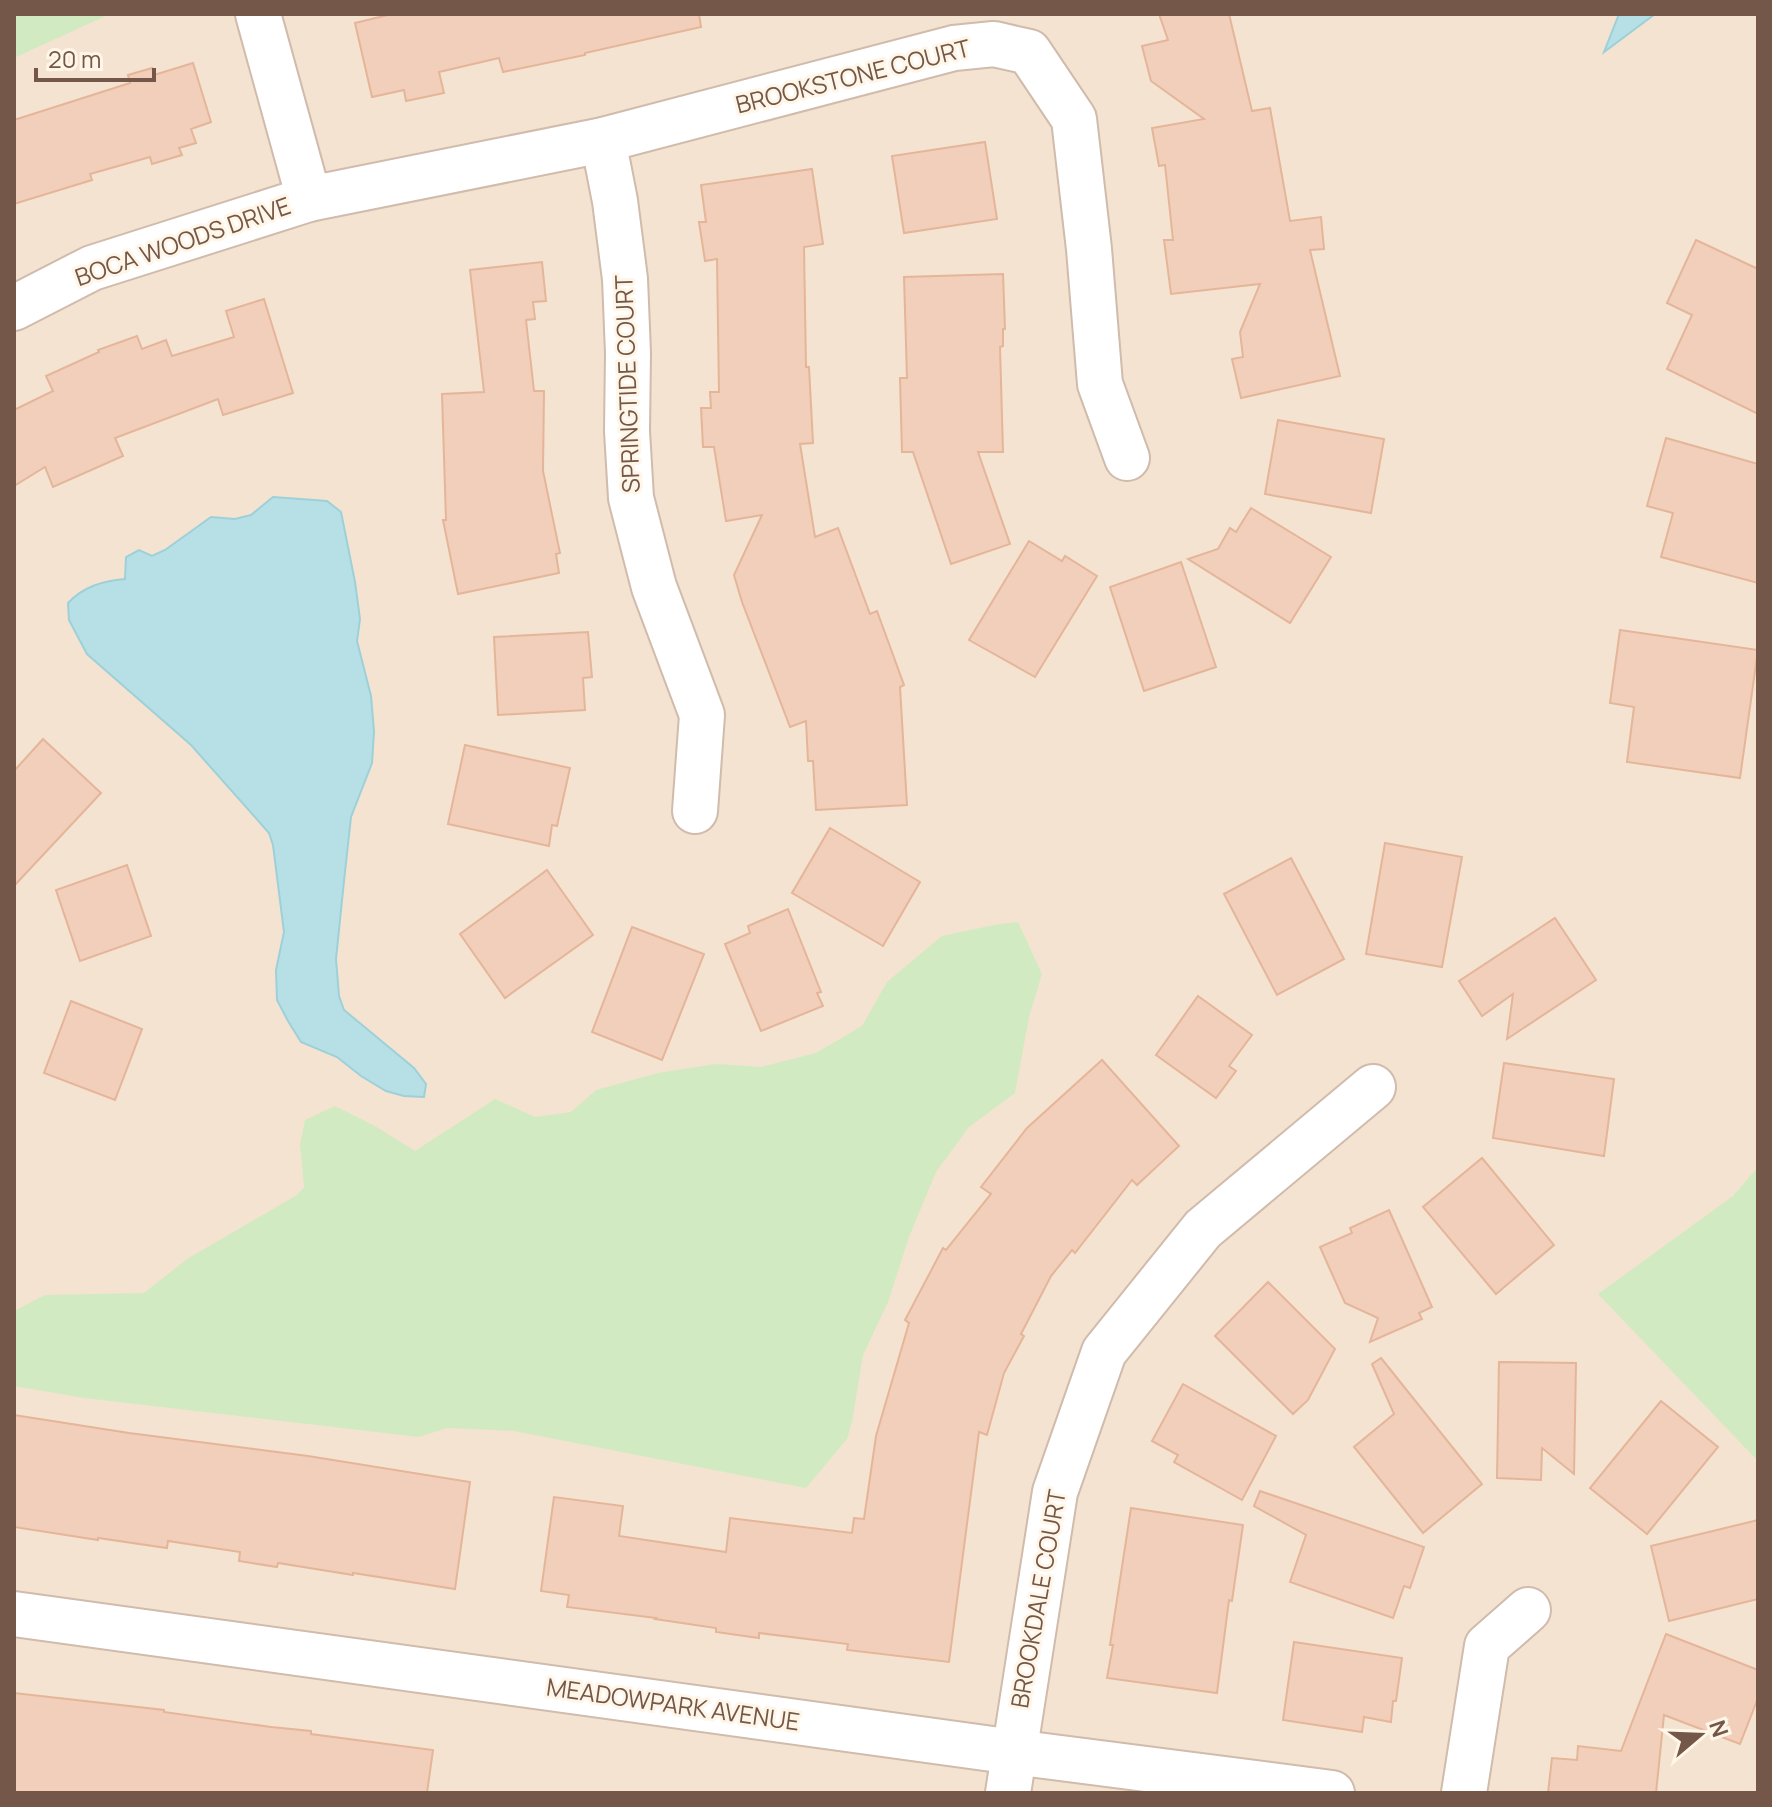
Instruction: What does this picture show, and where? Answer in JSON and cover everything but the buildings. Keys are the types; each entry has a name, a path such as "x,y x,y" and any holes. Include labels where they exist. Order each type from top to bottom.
{"street":[{"path":"258,14 309,199"},
{"name":"BROOKSTONE COURT","path":"309,199 603,140 954,48 994,44 1029,52 1074,119 1100,384 1127,458"},
{"name":"SPRINGTIDE COURT","path":"603,140 625,279 631,498 654,587 702,715 695,811"},
{"name":"BOCA WOODS DRIVE","path":"14,308 92,268 309,199"},
{"name":"BROOKDALE COURT","path":"1011,1773 1055,1492 1104,1352 1203,1229 1373,1087"},
{"path":"1464,1793 1487,1646 1528,1610"},
{"name":"MEADOWPARK AVENUE","path":"14,1614 1011,1773 1332,1793"}],"shaded area":[{"path":"14,14 1758,14 1758,1793 14,1793"}],"green space":[{"path":"14,14 110,14 14,58"},
{"path":"1018,922 1042,974 1029,1017 1015,1093 969,1127 936,1172 909,1237 888,1302 863,1355 847,1439 806,1488 514,1431 447,1428 419,1437 84,1398 14,1386 14,1311 45,1295 144,1293 187,1259 297,1195 304,1187 300,1144 305,1120 335,1106 415,1151 495,1099 535,1117 571,1112 596,1090 658,1073 716,1064 761,1067 816,1053 862,1026 887,982 942,936"},
{"path":"1758,1167 1758,1461 1598,1294 1733,1196"}],"water":[{"path":"1619,14 1655,14 1604,52"},
{"path":"273,497 327,501 341,512 355,582 360,619 357,641 371,696 374,731 372,763 351,817 336,959 339,996 344,1010 414,1068 426,1084 424,1097 386,1091 337,1057 301,1042 277,1000 276,970 284,932 269,833 191,745 87,654 69,620 68,603 80,593 101,583 125,579 126,557 139,550 152,556 211,517 235,519 251,515"}]}
